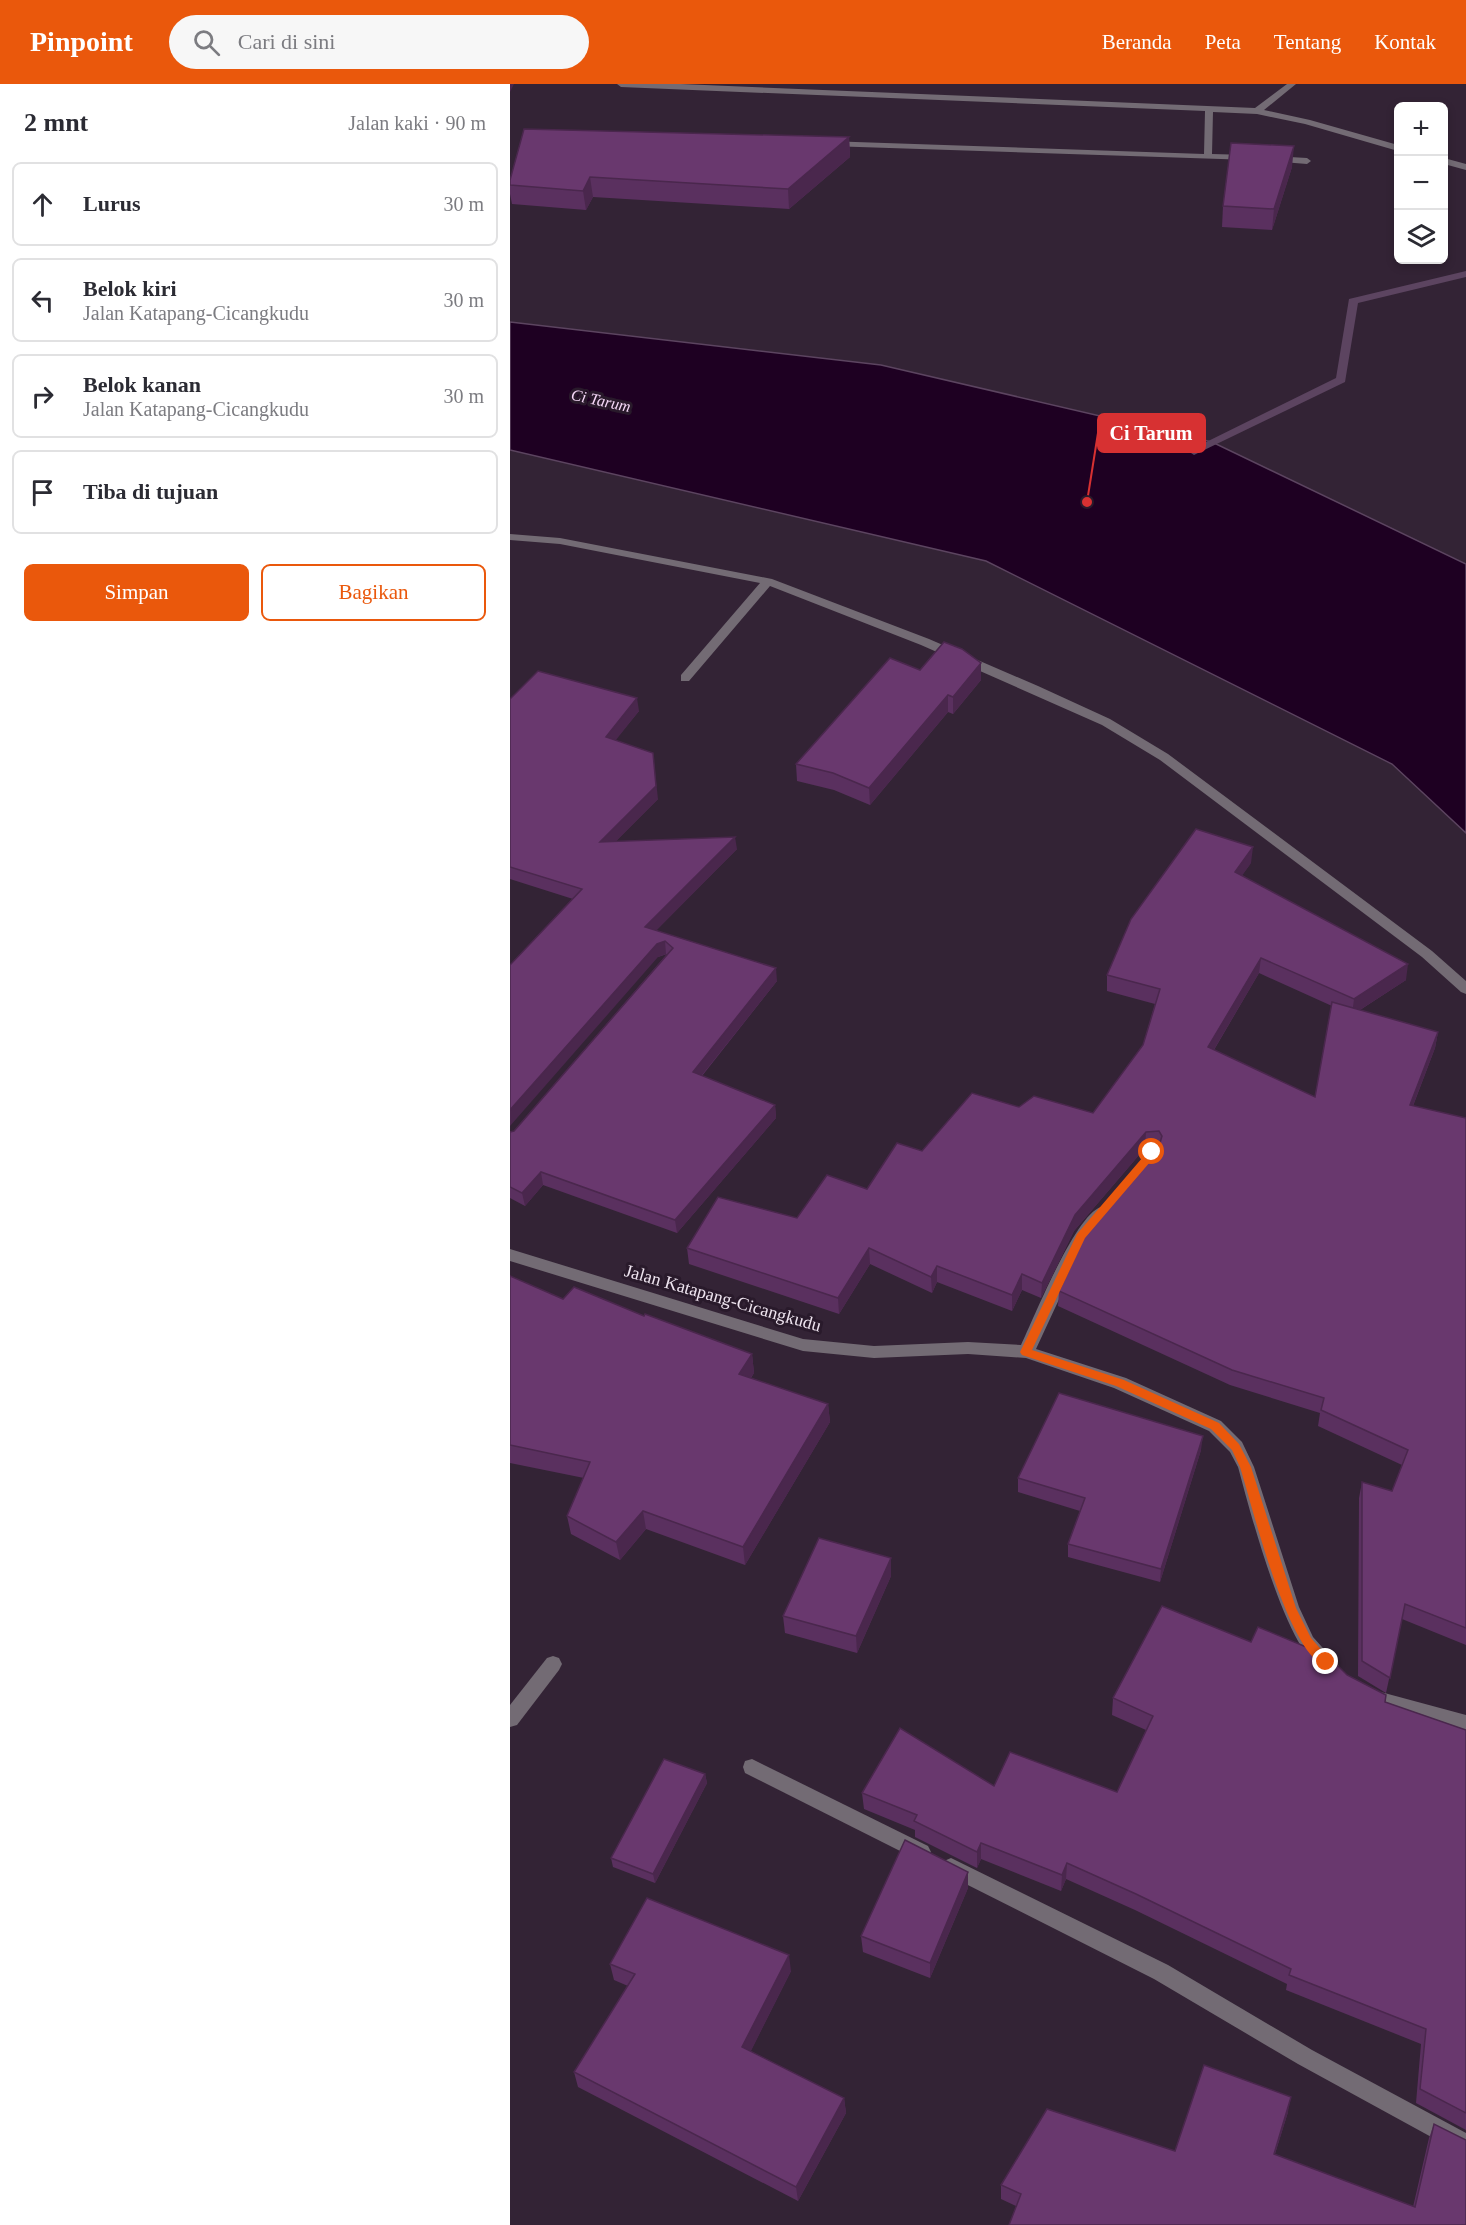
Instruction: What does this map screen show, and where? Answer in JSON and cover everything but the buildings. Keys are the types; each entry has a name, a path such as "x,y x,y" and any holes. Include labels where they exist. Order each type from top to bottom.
{"street":[{"path":"621,84 1257,111 1307,122 1394,147"},
{"path":"1257,111 1292,84"},
{"path":"1208,157 1209,109"},
{"path":"816,142 1307,160"},
{"path":"1448,162 1466,167"},
{"path":"510,537 560,541 768,581 925,642 1106,722 1164,757 1426,954 1466,989"},
{"path":"685,678 768,581"},
{"path":"1026,1352 1081,1236 1109,1203"},
{"name":"Jalan Katapang-Cicangkudu","path":"510,1255 803,1345 874,1352 968,1348 1026,1352 1120,1383 1215,1426 1236,1447 1246,1467 1290,1608 1307,1642 1343,1677"},
{"path":"510,1719 553,1664"},
{"path":"1361,1690 1382,1702 1466,1724"},
{"path":"752,1767 1161,1972 1305,2057 1466,2145"}],"water":[{"path":"510,322 881,365 1212,442 1466,564 1466,833 1392,764 986,561 510,450"}],"waterway":[{"path":"1194,451 1341,380 1353,301 1466,274"}],"place":[{"name":"Ci Tarum","path":"1087,502"}],"route":[{"path":"1152,1152 1081,1236 1026,1352 1120,1383 1215,1426 1236,1447 1246,1467 1290,1608 1307,1642 1326,1662"}]}
